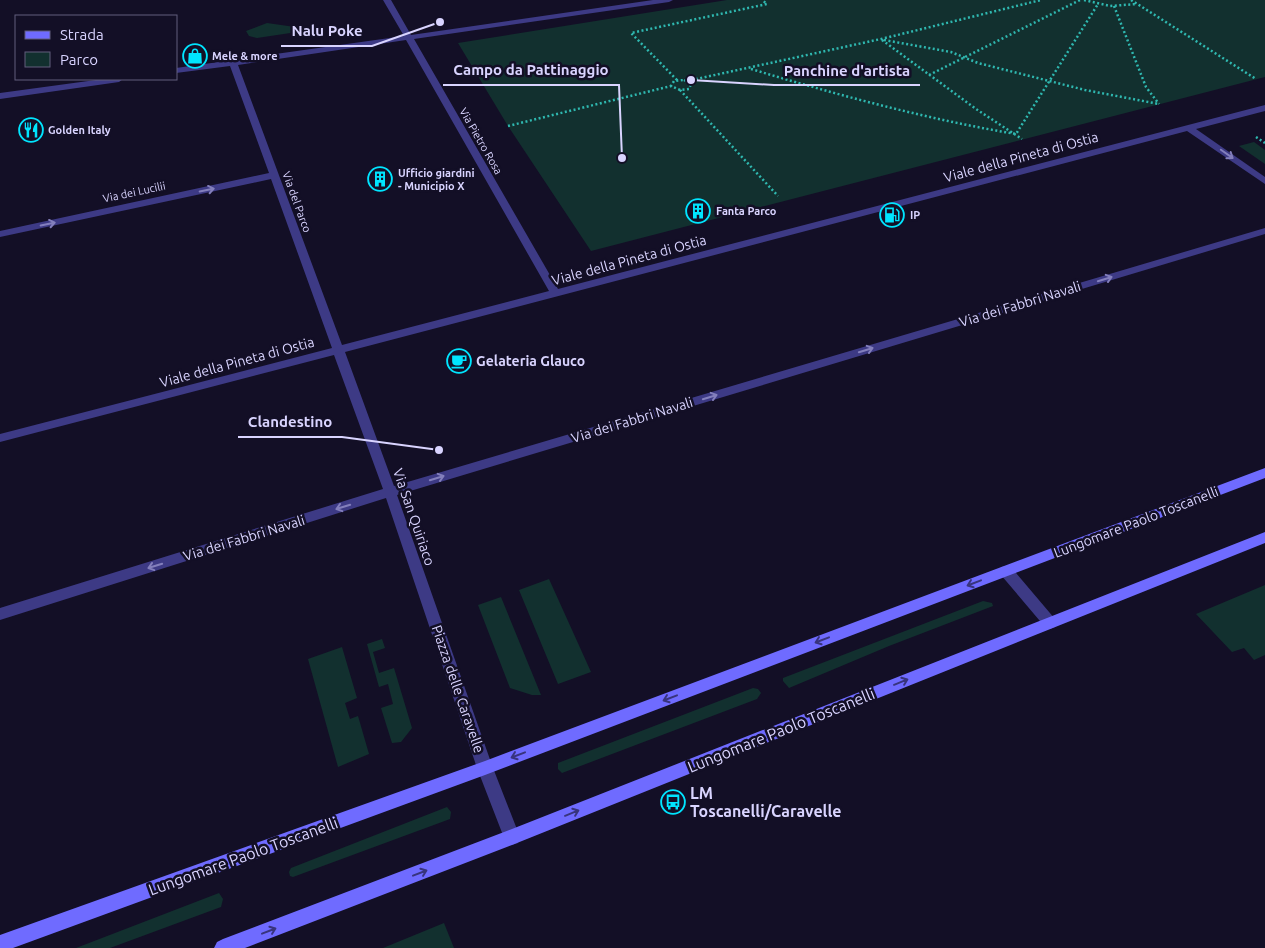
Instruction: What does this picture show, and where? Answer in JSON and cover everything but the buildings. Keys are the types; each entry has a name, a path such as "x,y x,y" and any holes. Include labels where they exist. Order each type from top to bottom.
{"main road":[{"name":"Lungomare Paolo Toscanelli","path":"0,944 485,768 1265,472"},
{"name":"Lungomare Paolo Toscanelli","path":"223,948 512,838 1265,537"}],"street":[{"name":"Via Pietro Rosa","path":"387,0 555,293"},
{"path":"178,71 669,0"},
{"name":"Via del Parco","path":"233,62 337,350"},
{"path":"0,96 112,80"},
{"name":"Viale della Pineta di Ostia","path":"0,438 1265,108"},
{"path":"1189,128 1265,181"},
{"name":"Via dei Lucilii","path":"0,234 274,175"},
{"name":"Via dei Fabbri Navali","path":"0,614 390,492 1265,232"},
{"name":"Via San Quiriaco","path":"337,350 390,492 431,610"},
{"path":"1006,571 1050,623"},
{"name":"Piazza delle Caravelle","path":"431,610 485,768"},
{"path":"485,768 512,838"}],"path":[{"path":"677,80 631,33 767,4 762,0"},
{"path":"670,86 672,82 677,80 687,81 751,69 1041,0"},
{"path":"929,75 1082,0 1114,6 1137,4"},
{"path":"1130,0 1256,79"},
{"path":"1016,134 1098,4"},
{"path":"881,39 951,52 965,58 1050,82 1160,104 1146,87 1114,6"},
{"path":"881,39 976,109 1022,139"},
{"path":"751,69 849,99 901,112 1016,134"},
{"path":"680,90 691,87 691,84 687,81"},
{"path":"508,126 670,86 680,90 778,196"},
{"path":"1256,137 1265,143"}],"green space":[{"path":"727,0 1265,0 1265,77 591,251 508,126 458,43"},
{"path":"267,23 295,27 297,32 257,38 249,36 246,31"},
{"path":"1254,142 1265,150 1265,164 1239,146"},
{"path":"549,579 591,672 558,684 519,590"},
{"path":"1265,585 1265,655 1254,660 1244,648 1232,652 1196,614"},
{"path":"501,597 541,695 532,695 510,688 478,605"},
{"path":"983,601 992,603 993,606 889,646 789,688 783,681 783,678"},
{"path":"382,639 385,648 373,652 379,673 394,668 412,728 401,742 392,743 381,708 393,704 388,684 379,687 367,644"},
{"path":"342,647 357,698 345,703 350,719 358,716 369,754 338,767 308,659"},
{"path":"753,688 758,689 761,693 757,699 562,773 558,769 558,763"},
{"path":"447,807 451,812 450,819 293,877 290,876 291,868"},
{"path":"219,893 223,899 221,907 110,948 76,948"},
{"path":"444,923 454,948 383,948"}],"place":[{"name":"Nalu Poke","path":"440,22"},
{"name":"Mele & more","path":"195,56"},
{"name":"Panchine d'artista","path":"691,80"},
{"name":"Golden Italy","path":"31,130"},
{"name":"Campo da Pattinaggio","path":"622,158"},
{"name":"Ufficio giardini - Municipio X","path":"380,179"},
{"name":"Fanta Parco","path":"698,211"},
{"name":"IP","path":"892,215"},
{"name":"Gelateria Glauco","path":"459,361"},
{"name":"Clandestino","path":"439,450"},
{"name":"LM Toscanelli/Caravelle","path":"673,802"}]}
